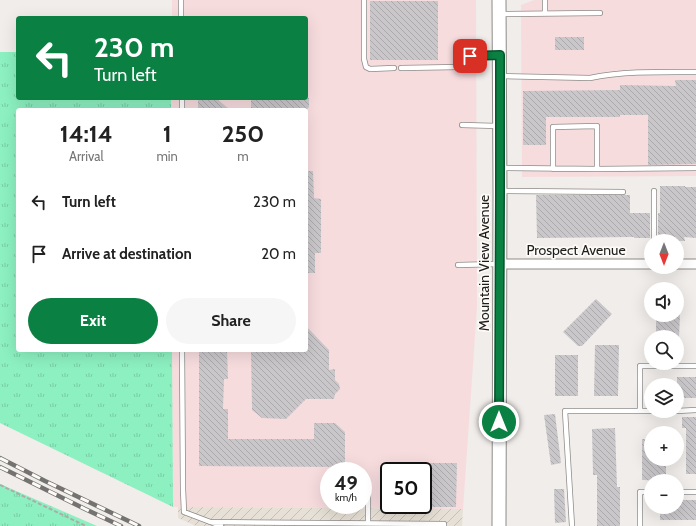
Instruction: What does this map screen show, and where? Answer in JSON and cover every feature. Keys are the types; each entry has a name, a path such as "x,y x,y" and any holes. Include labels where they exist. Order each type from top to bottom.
{"main road":[{"name":"Mountain View Avenue","path":"499,0 499,526"}],"street":[{"name":"Prospect Avenue","path":"500,264 644,264"},
{"path":"684,264 696,264"}],"lane":[{"path":"181,0 181,16"},
{"path":"364,0 364,59 366,67 370,69 394,68"},
{"path":"545,0 545,14"},
{"path":"499,14 600,13"},
{"path":"456,56 500,55"},
{"path":"401,68 459,67"},
{"path":"500,76 590,78 651,72 696,72"},
{"path":"462,126 500,126"},
{"path":"553,169 553,127 596,126 597,169"},
{"path":"500,168 696,168"},
{"path":"500,191 623,192"},
{"path":"654,191 654,234"},
{"path":"458,265 500,264"},
{"path":"182,352 184,512 221,526"},
{"path":"640,411 640,366 696,366"},
{"path":"684,411 696,410"},
{"path":"572,526 565,411 644,411"},
{"path":"640,526 640,492 644,492"},
{"path":"684,492 696,492"},
{"path":"368,514 368,524"},
{"path":"210,522 444,524 444,526"}],"path":[{"path":"0,484 86,526"}],"shaded area":[{"path":"172,0 476,0 477,307 463,509 432,509 432,462 380,462 380,508 372,508 372,462 320,462 320,508 173,507 172,352 308,352 308,108 171,108 171,100 308,100 308,16 172,16"},
{"path":"534,0 696,0 696,176 522,177 521,5"},
{"path":"178,507 320,508 320,514 372,514 372,508 380,508 380,514 432,514 432,509 463,509 462,526 196,526 178,518"}],"green space":[{"path":"0,52 16,52 16,100 171,100 171,108 16,108 16,352 172,352 173,507 0,423"},
{"path":"0,484 97,526 0,526"}],"building":[{"path":"370,1 438,1 438,60 370,60"},
{"path":"555,37 584,37 584,50 555,50"},
{"path":"675,80 696,80 696,164 648,165 648,115 620,115 620,117 546,117 546,145 523,145 523,91 620,90 620,85 676,86"},
{"path":"309,98 308,108 251,108 251,100 308,100"},
{"path":"198,100 218,100 228,108 198,108"},
{"path":"308,171 313,171 314,198 321,199 321,253 315,253 315,273 308,273"},
{"path":"660,186 696,187 696,238 684,237 684,234 658,234 658,213 660,213"},
{"path":"536,195 630,195 630,213 650,213 650,234 644,234 644,238 537,238"},
{"path":"596,299 612,314 582,346 578,346 563,332"},
{"path":"656,322 680,322 679,330 656,330"},
{"path":"308,328 329,350 329,370 335,369 335,380 339,384 340,389 335,394 334,399 306,399 286,419 262,418 252,410 251,352 308,352"},
{"path":"595,345 619,345 618,396 594,396"},
{"path":"199,352 227,352 228,379 224,379 223,409 228,409 228,439 314,439 314,423 335,423 345,432 345,462 320,462 320,467 199,466"},
{"path":"555,355 578,355 578,396 555,396"},
{"path":"696,377 696,398 684,398 684,378 677,378"},
{"path":"555,414 561,463 551,465 544,415"},
{"path":"696,417 696,474 686,474 686,428 682,426 682,418"},
{"path":"615,428 617,487 620,487 620,526 597,526 597,475 593,475 592,429"},
{"path":"642,439 644,439 644,466 666,466 666,474 644,474 644,480 642,480"},
{"path":"432,463 457,463 456,507 432,507"},
{"path":"554,489 564,489 566,522 555,523"},
{"path":"684,500 696,500 696,520 660,520 660,514 684,514"}],"railway":[{"path":"0,458 139,526"},
{"path":"0,467 121,526"}],"route":[{"path":"470,56 500,55 499,422"}]}
